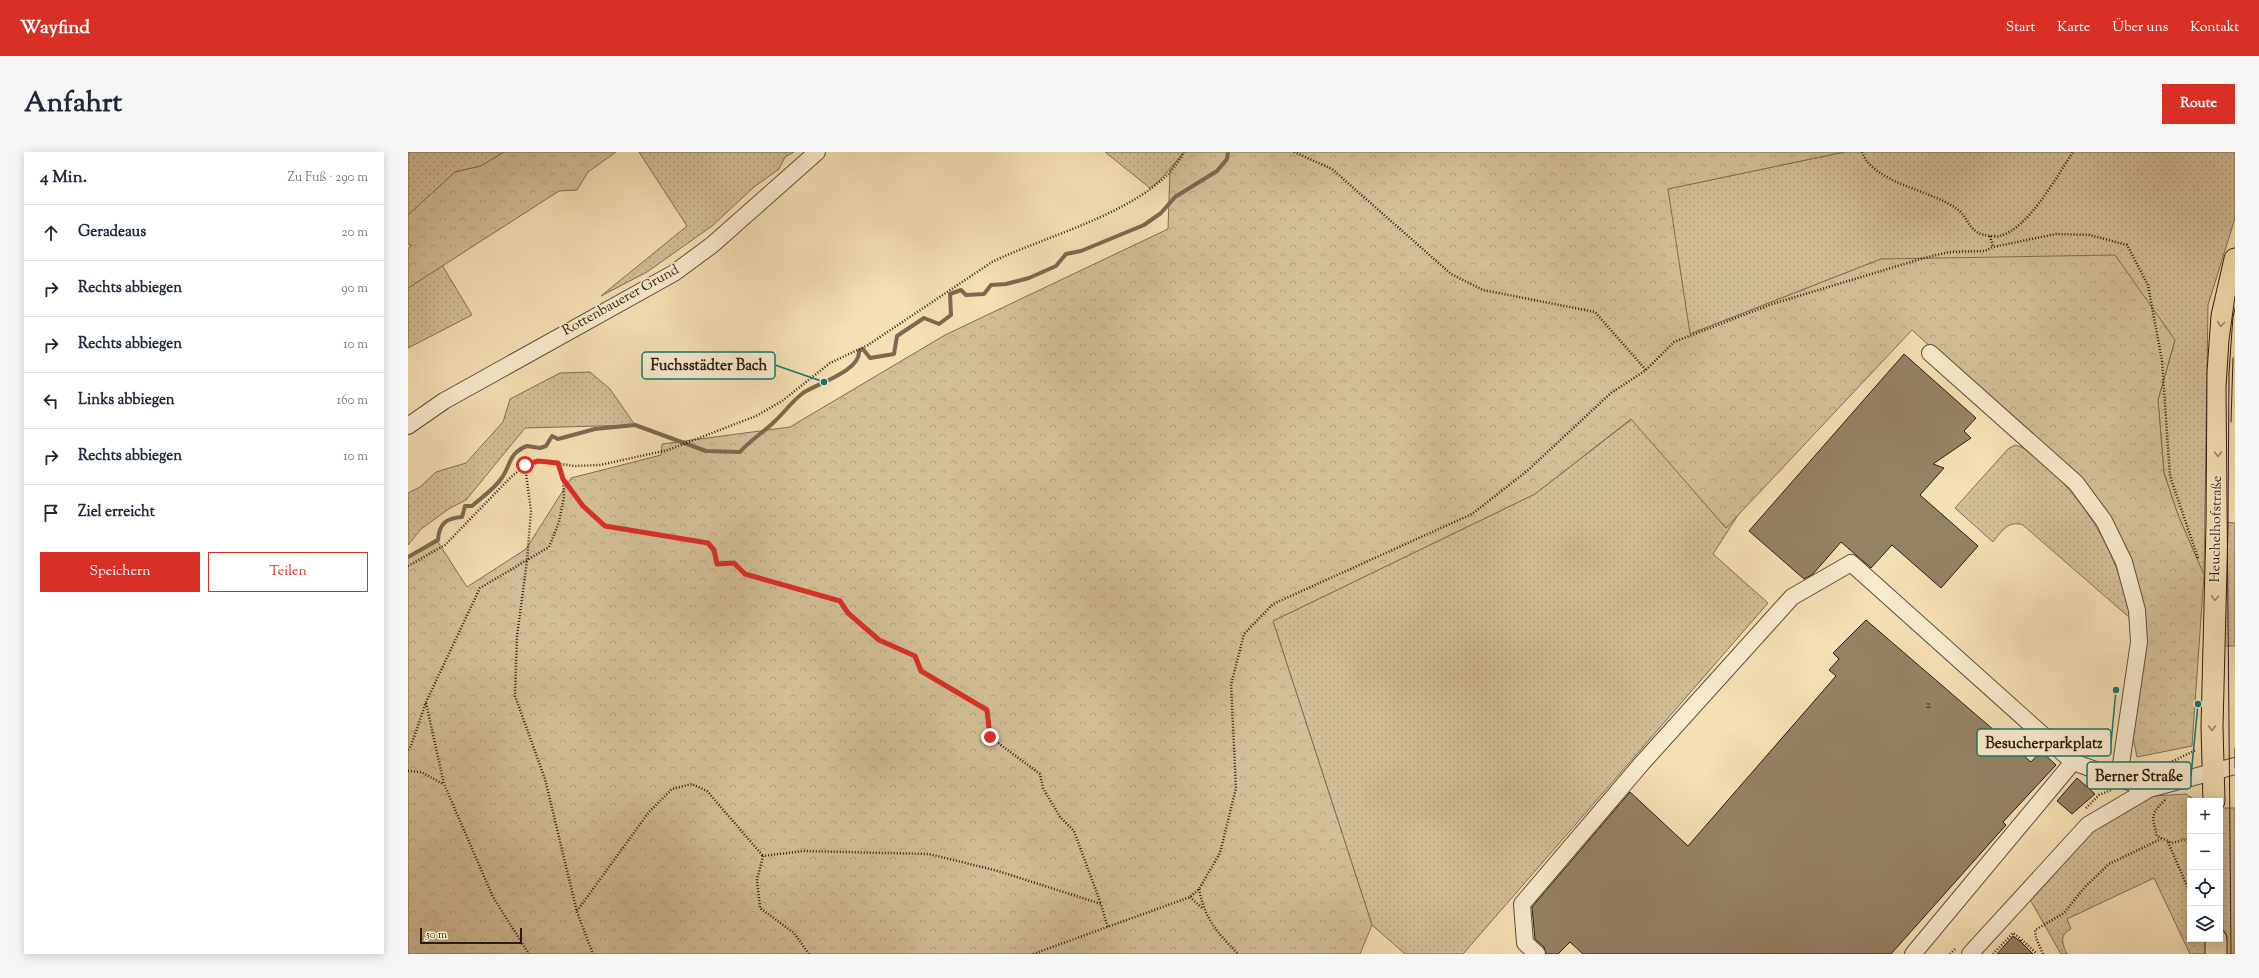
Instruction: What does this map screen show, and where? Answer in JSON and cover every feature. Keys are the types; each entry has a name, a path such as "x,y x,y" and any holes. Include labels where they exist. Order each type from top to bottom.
{"main road":[{"name":"Heuchelhofstraße","path":"2214,798 2218,372 2222,316 2235,259"},
{"path":"2216,942 2216,954"}],"street":[{"name":"Rottenbauerer Grund","path":"408,426 444,401 674,273 712,245 817,152"},
{"path":"1930,353 2076,483 2104,521 2124,562 2137,610 2139,642 2119,778"},
{"path":"1537,954 1525,942 1522,904 1643,762 1792,596 1850,563 2073,762 2149,789"},
{"path":"1913,954 2073,762"},
{"path":"1970,954 2088,825 2149,789 2235,766"}],"path":[{"path":"408,566 445,545 509,479 525,465 538,461 575,466 600,465 668,450 756,416 782,401 830,364 868,345 992,262 1014,251 1116,211 1159,181 1184,152"},
{"path":"1294,152 1332,169 1451,274 1483,290 1595,312 1646,370"},
{"path":"1862,153 1879,173 1957,209 1969,226 1981,235 2000,236 2019,225 2037,206 2073,152"},
{"path":"1033,954 1190,897 1199,889 1220,853 1236,788 1231,685 1244,634 1273,604 1472,514 1527,471 1611,393 1646,370 1674,342 1772,304 1948,252 1985,251 1994,247 2056,234 2090,235 2127,245 2148,285 2162,361 2170,476 2200,562"},
{"path":"1990,236 1994,247"},
{"path":"408,750 411,746 426,702 480,588 528,561 548,547 559,522 564,497 563,479 558,463"},
{"path":"525,465 531,511 528,561 517,636 515,696 545,779 576,912 593,954"},
{"path":"563,479 583,506 605,526 708,543 714,550 717,564 734,563 745,574 840,601 848,613 879,640 915,656 921,671 987,710 990,737 1040,774 1042,788 1060,817 1074,831 1101,904 1108,928"},
{"path":"426,702 444,784 493,897 529,954"},
{"path":"408,771 421,772 444,784"},
{"path":"576,912 649,812 672,789 692,784 706,792 762,856"},
{"path":"2166,799 2153,812 2152,816 2157,836 2168,842 2183,842 2187,840"},
{"path":"2043,954 2036,938 2035,930 2064,913 2085,887 2105,867 2161,839"},
{"path":"2168,842 2187,886"},
{"path":"762,856 803,851 929,854 998,871 1101,904"},
{"path":"762,856 757,880 760,908 794,933 809,954"},
{"path":"1199,889 1203,908 1214,929 1238,954"},
{"path":"1190,897 1203,908"},
{"path":"1993,954 2013,932 2037,954"}],"green space":[{"path":"408,152 504,152 481,166 455,172 408,215"},
{"path":"504,152 616,152 588,172 577,190 559,191 408,288 408,249 411,245 408,244 408,215 455,172 481,166"},
{"path":"639,152 794,152 785,157 779,169 754,187 712,226 647,272 601,296 687,226"},
{"path":"1105,152 1184,152 1159,181 1150,188"},
{"path":"1184,152 1844,152 1668,189 1690,334 1881,259 2115,255 2175,340 2158,400 2164,473 2178,515 2204,575 2192,746 2137,757 2132,732 2141,605 2084,485 1912,330 1726,528 1631,419 1535,494 1273,621 1372,925 1360,954 408,954 408,556 436,539 467,587 526,549 571,478 661,455 662,444 790,427 945,335 1168,229 1170,170"},
{"path":"1844,152 2235,152 2235,218 2208,305 2204,575 2178,515 2164,473 2158,400 2175,340 1881,259 1690,334 1667,189"},
{"path":"442,265 472,315 408,348 408,288"},
{"path":"590,372 610,389 635,425 525,428 466,500 450,508 421,529 408,545 408,493 420,487 436,472 466,463 503,422 510,399 560,373"},
{"path":"1632,419 1726,528 1740,512 1713,554 1768,603 1463,954 1405,954 1372,925 1273,621 1535,494"},
{"path":"2015,445 2029,452 2049,469 2091,518 2102,537 2119,576 2130,618 2023,525 2009,525 2002,530 1993,542 1955,508 2008,449"},
{"path":"2224,522 2235,523 2235,646 2219,646"},
{"path":"2186,794 2192,798 2187,798 2187,942 2208,942 2208,954 2190,954 2154,878 2067,919 2071,929 2067,931 2063,937 2063,940 2067,954 2061,954 2028,896 2091,829 2153,796"},
{"path":"2223,808 2235,808 2235,954 2223,954"}],"building":[{"path":"1904,354 1976,418 1964,431 1971,438 1933,464 1944,468 1920,495 1978,546 1941,588 1892,545 1871,568 1841,542 1813,574 1804,579 1749,531"},
{"path":"1866,620 2031,762 2041,751 2056,765 2003,822 2006,825 1891,954 1583,954 1570,942 1558,954 1546,954 1544,947 1535,939 1532,907 1630,792 1688,846 1836,676 1829,670 1839,659 1833,653"},
{"path":"2077,778 2095,794 2072,814 2057,801"},
{"path":"2013,936 2020,941 2033,954 1997,954"}],"waterway":[{"path":"408,557 438,540 440,529 445,522 462,517 465,506 472,506 495,486 501,479 516,452 527,446 540,448 546,446 552,436 558,439 595,429 635,425 706,451 740,452 770,426 803,393 846,371 858,358 859,351 863,349 870,358 894,354 897,336 924,318 939,324 951,315 950,294 961,290 966,295 984,294 991,285 1006,284 1029,278 1056,266 1066,254 1081,251 1144,225 1161,213 1175,197 1217,171 1227,159 1228,152"}],"tram line":[{"path":"2231,954 2226,387 2229,340 2235,296"},
{"path":"2231,422 2233,358"},
{"path":"2235,748 2235,768"}],"place":[{"name":"Fuchsstädter Bach","path":"824,382"},
{"name":"Besucherparkplatz","path":"2116,690"},
{"name":"Berner Straße","path":"2198,704"}],"route":[{"path":"525,465 538,461 558,463 563,479 583,506 605,526 708,543 714,550 717,564 734,563 745,574 840,601 848,613 879,640 915,656 921,671 987,710 990,737"}]}
